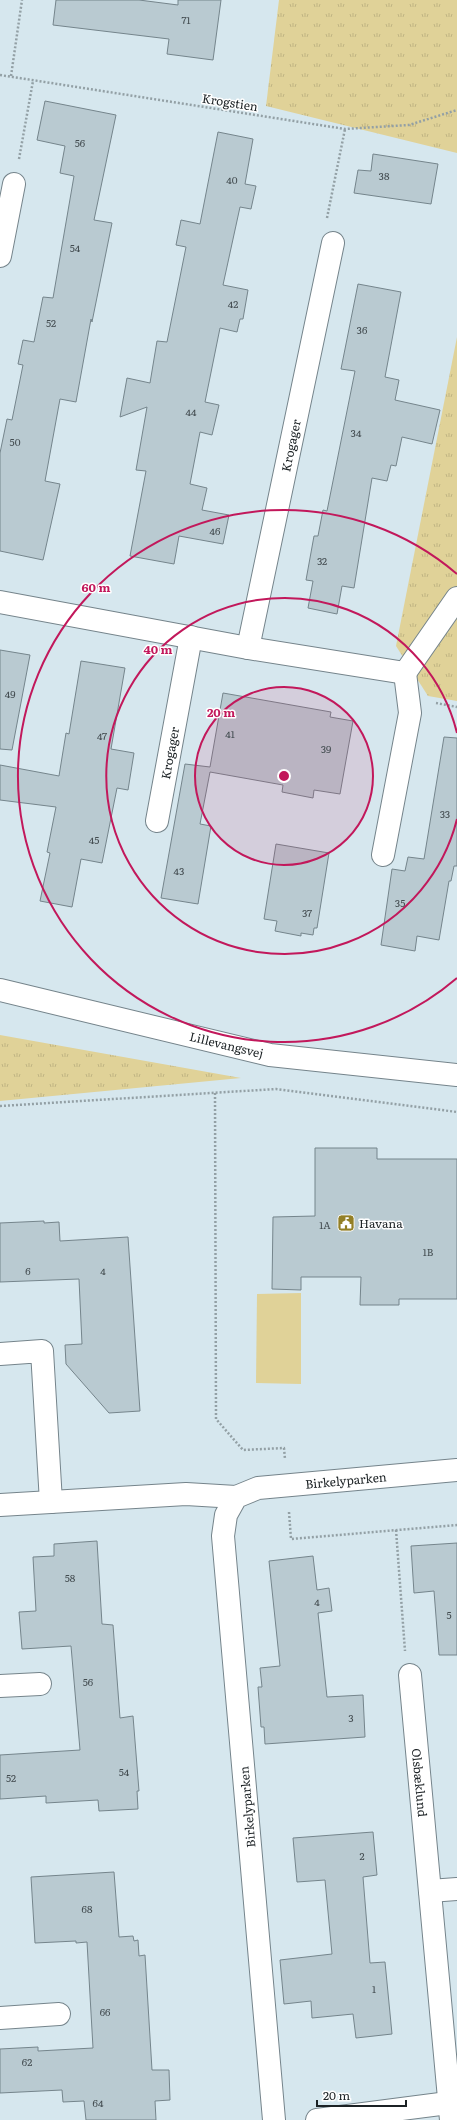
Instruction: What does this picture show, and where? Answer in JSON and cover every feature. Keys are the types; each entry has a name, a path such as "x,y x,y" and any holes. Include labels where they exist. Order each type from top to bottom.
{"street":[{"path":"0,256 14,184"},
{"name":"Krogager","path":"248,648 333,243"},
{"path":"383,855 410,713 405,673 457,598"},
{"path":"0,602 248,648 405,673"},
{"name":"Krogager","path":"157,822 191,637"},
{"name":"Lillevangsvej","path":"0,990 270,1055 457,1075"},
{"path":"0,1354 42,1351 51,1502"},
{"name":"Birkelyparken","path":"0,1505 186,1494 236,1497 258,1488 287,1484 457,1470"},
{"name":"Birkelyparken","path":"236,1497 226,1514 223,1536 274,2120"},
{"name":"Olsbæklund","path":"317,2120 450,2112 410,1674"},
{"path":"0,1686 40,1684"},
{"path":"430,1891 457,1889"},
{"path":"0,2018 59,2014"}],"path":[{"path":"11,76 22,0"},
{"name":"Krogstien","path":"0,75 345,129 409,125 457,110"},
{"path":"14,184 33,81"},
{"path":"333,243 325,228 345,129"},
{"path":"0,1106 276,1089 457,1112"},
{"path":"215,1093 216,1419 243,1450 284,1448 291,1539 457,1525"},
{"path":"396,1530 406,1659 410,1674"}],"green space":[{"path":"279,0 457,0 457,153 266,106"},
{"path":"457,337 457,701 428,696 396,646"},
{"path":"0,1035 241,1078 0,1101"},
{"path":"301,1293 301,1384 256,1383 257,1294"}],"building":[{"path":"56,0 139,0 178,5 178,0 221,0 213,60 167,54 169,39 53,25"},
{"path":"45,101 116,115 94,220 112,223 92,322 91,319 76,402 60,399 45,481 60,484 43,560 0,551 0,453 7,419 12,420 23,365 18,364 23,340 34,342 43,297 53,298 74,176 60,173 65,146 37,140"},
{"path":"218,132 253,139 245,184 256,186 251,209 240,207 223,285 248,290 243,319 240,319 237,332 220,328 205,402 219,405 212,435 200,432 190,484 207,488 202,510 229,515 223,544 179,536 174,564 130,556 146,471 136,470 147,407 120,417 127,378 150,383 157,341 167,342 186,247 176,245 181,220 200,224"},
{"path":"373,154 438,164 431,204 354,193 358,170 371,171"},
{"path":"358,284 401,292 385,377 399,380 395,400 440,410 432,444 402,437 396,466 391,465 387,481 372,478 354,588 342,586 337,614 308,608 313,581 306,580 314,536 318,536 323,510 327,511 355,371 341,369"},
{"path":"0,650 30,655 12,750 0,749"},
{"path":"81,661 125,668 111,749 134,753 128,790 117,788 102,863 81,859 72,907 40,901 50,853 47,852 56,807 0,800 0,765 59,776 66,733 69,734"},
{"path":"223,693 331,712 330,717 353,721 340,794 314,790 313,798 282,792 283,785 210,772 200,824 211,826 198,904 161,898 185,764 210,767"},
{"path":"444,737 457,738 457,866 454,866 451,881 449,881 439,940 417,936 415,951 381,945 392,869 405,871 408,857 424,859"},
{"path":"276,844 329,853 317,928 314,928 313,935 301,933 301,936 275,931 277,921 264,919"},
{"name":"Havana","path":"315,1148 377,1148 377,1159 457,1159 457,1299 399,1299 399,1305 360,1305 361,1277 301,1277 301,1290 272,1289 273,1217 315,1216"},
{"path":"44,1221 44,1223 59,1222 60,1241 128,1237 140,1411 109,1413 66,1364 65,1345 82,1344 79,1279 0,1282 0,1223"},
{"path":"97,1541 102,1624 113,1625 120,1718 133,1716 139,1791 137,1791 138,1809 99,1811 98,1800 46,1803 46,1796 0,1799 0,1755 80,1750 71,1646 22,1649 19,1612 36,1611 33,1557 54,1556 54,1544"},
{"path":"457,1543 457,1655 439,1655 434,1591 414,1593 411,1546"},
{"path":"313,1556 317,1590 329,1588 332,1611 318,1613 327,1697 363,1695 365,1737 265,1744 264,1727 261,1727 258,1687 262,1687 260,1668 280,1666 269,1561"},
{"path":"373,1832 377,1875 363,1877 370,1963 385,1962 392,2034 356,2038 353,2014 312,2018 311,2001 284,2004 280,1960 332,1954 325,1880 297,1882 293,1838"},
{"path":"114,1872 119,1937 133,1936 134,1941 138,1940 139,1956 145,1955 152,2070 169,2070 170,2100 155,2101 156,2120 86,2120 84,2101 63,2102 62,2090 0,2093 0,2049 38,2047 38,2051 93,2048 87,1942 76,1943 76,1941 35,1943 31,1877"}],"place":[{"name":"Havana","path":"346,1223"}]}
